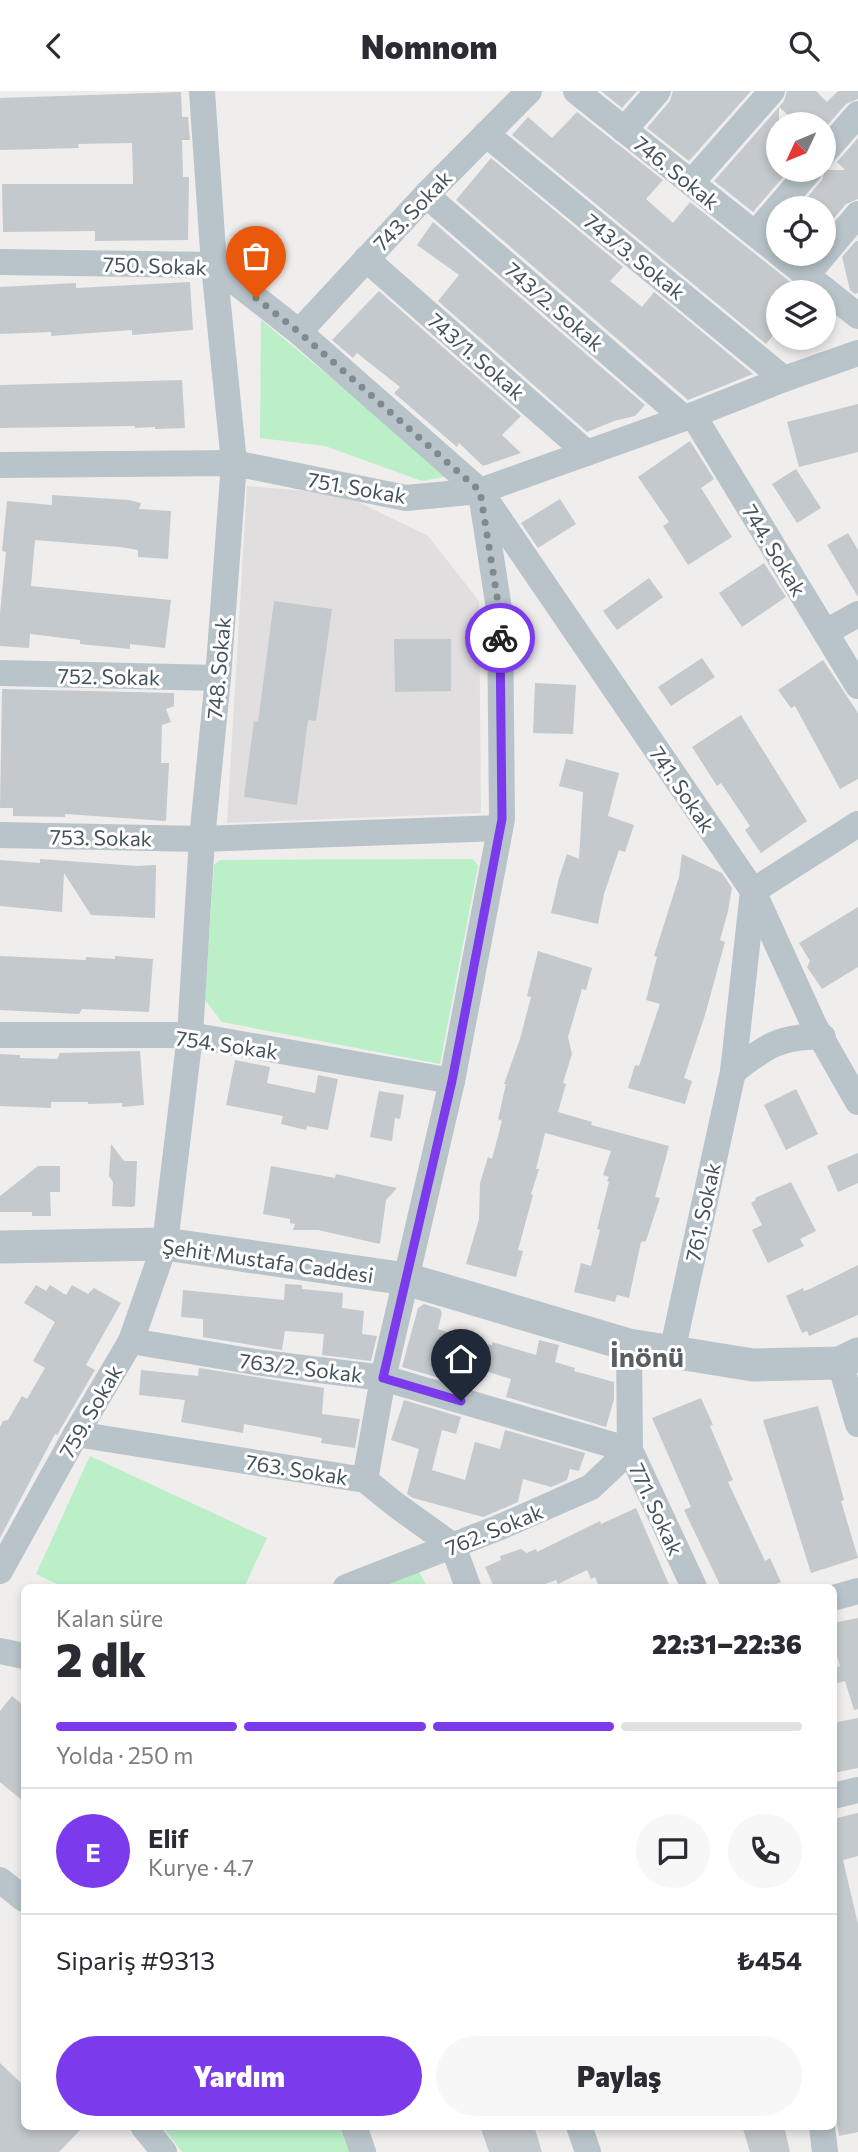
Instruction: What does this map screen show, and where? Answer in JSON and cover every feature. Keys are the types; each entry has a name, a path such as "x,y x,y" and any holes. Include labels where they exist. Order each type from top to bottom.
{"street":[{"name":"748. Sokak","path":"164,1244 190,1035 202,839 218,678 234,463 214,265 202,91"},
{"name":"743. Sokak","path":"299,332 426,195 529,91"},
{"name":"746. Sokak","path":"576,91 766,243"},
{"path":"624,130 658,91"},
{"path":"691,183 772,91"},
{"path":"836,139 858,114"},
{"name":"743/3. Sokak","path":"486,134 784,379"},
{"path":"755,234 800,182"},
{"name":"743/2. Sokak","path":"426,195 688,416"},
{"path":"807,275 858,214"},
{"name":"743/1. Sokak","path":"366,259 587,453"},
{"name":"750. Sokak","path":"0,262 214,265 299,332 480,491"},
{"name":"746. Sokak","path":"796,266 858,316"},
{"name":"751. Sokak","path":"0,465 234,463 406,498 480,491 858,353"},
{"name":"744. Sokak","path":"688,416 858,686"},
{"path":"365,1480 383,1378 452,1081 500,828 500,615 480,491"},
{"name":"741. Sokak","path":"480,491 753,891 814,1025 858,1102"},
{"path":"825,632 858,614"},
{"name":"752. Sokak","path":"0,673 218,678"},
{"path":"753,891 858,824"},
{"name":"753. Sokak","path":"0,835 202,839 500,828"},
{"name":"761. Sokak","path":"672,1352 733,1072 753,891"},
{"name":"754. Sokak","path":"0,1035 190,1035 452,1081"},
{"path":"733,1072 766,1046 806,1036 823,1037"},
{"name":"Şehit Mustafa Caddesi","path":"0,1247 164,1244 406,1279 629,1345 753,1365 849,1358"},
{"name":"759. Sokak","path":"0,1571 131,1341 164,1244"},
{"name":"763/2. Sokak","path":"131,1341 255,1363 383,1378 631,1450"},
{"name":"771. Sokak","path":"629,1345 631,1450 693,1584"},
{"path":"849,1358 858,1424"},
{"name":"763. Sokak","path":"76,1434 365,1480 453,1546"},
{"name":"762. Sokak","path":"354,1584 453,1546 592,1487 631,1450"},
{"path":"453,1546 467,1584"},
{"path":"837,1597 858,1591"},
{"path":"0,1651 21,1655"},
{"path":"837,1795 858,1790"},
{"path":"0,1880 21,1897"},
{"path":"146,2130 164,2152"},
{"path":"355,2130 363,2152"},
{"path":"580,2130 588,2152"},
{"path":"822,2130 825,2152"}],"shaded area":[{"path":"247,486 342,494 428,536 479,601 481,813 227,823"}],"green space":[{"path":"261,320 450,476 422,481 325,446 260,438"},
{"path":"473,859 478,866 440,1064 222,1022 205,1000 214,865 220,860"},
{"path":"90,1456 267,1538 245,1584 57,1584 36,1574"},
{"path":"417,1568 425,1584 376,1584"},
{"path":"165,2130 345,2130 353,2152 182,2152"}],"building":[{"path":"601,91 637,91 622,108"},
{"path":"673,91 751,91 689,161 647,128 670,101"},
{"path":"787,91 816,91 827,102 838,91 858,91 858,99 846,104 836,115 836,112 785,112 779,107"},
{"path":"181,92 182,117 188,117 190,140 182,140 183,177 189,177 188,240 95,241 95,231 3,232 2,184 133,184 133,178 132,143 78,144 79,148 0,150 0,98"},
{"path":"577,112 663,180 646,199 673,223 690,202 766,263 766,266 770,266 788,280 766,280 766,344 512,135 528,117 552,138"},
{"path":"766,122 766,182 779,182 753,212 714,181"},
{"path":"858,138 858,199 846,204 836,216 836,196 808,196 820,182 836,182 836,170 845,170 837,162"},
{"path":"491,158 623,267 610,281 642,307 654,292 753,374 688,400 456,200"},
{"path":"433,222 645,405 635,416 587,432 438,301 459,275 417,245"},
{"path":"856,241 858,293 855,294 850,290 842,257"},
{"path":"190,282 193,330 132,335 132,330 51,336 51,332 0,334 0,287 76,283 76,288"},
{"path":"379,291 521,416 502,435 521,453 483,466 459,443 457,447 394,393 400,387 357,353 353,358 332,340"},
{"path":"182,380 185,428 0,428 0,385"},
{"path":"858,404 858,452 799,467 787,422"},
{"path":"690,441 714,479 701,488 732,537 688,565 663,526 669,522 638,477"},
{"path":"796,469 821,508 797,523 772,484"},
{"path":"52,495 129,500 141,503 139,509 171,511 168,559 138,557 138,550 120,547 35,540 31,586 171,600 165,648 130,644 130,649 80,644 80,640 30,634 29,648 0,646 0,613 6,552 2,551 7,501 52,505"},
{"path":"560,499 576,524 538,548 521,523"},
{"path":"848,533 858,550 858,597 827,545"},
{"path":"764,563 786,597 742,627 719,593"},
{"path":"649,578 663,597 617,630 603,611"},
{"path":"274,601 332,609 316,721 308,720 297,805 244,797 254,721 258,722"},
{"path":"394,639 451,639 451,691 395,692"},
{"path":"702,658 715,677 671,706 658,687"},
{"path":"823,660 858,713 858,779 840,789 795,706 791,708 778,690"},
{"path":"535,683 576,685 573,734 533,733"},
{"path":"2,689 174,693 174,706 166,709 171,722 162,725 161,763 169,763 166,821 65,814 65,817 13,816 13,808 0,808"},
{"path":"741,715 807,821 761,853 745,830 750,826 721,783 717,786 692,747"},
{"path":"566,759 619,773 608,816 634,825 625,852 619,850 604,894 598,924 551,913 567,854 579,859 583,792 559,786"},
{"path":"682,854 722,873 732,888 720,940 725,942 684,1078 692,1081 685,1104 628,1088 635,1065 639,1066 660,1004 646,1000 657,957 654,956 679,877"},
{"path":"40,859 156,865 155,918 91,915 64,873 62,912 0,906 0,860 40,863"},
{"path":"858,907 858,967 822,989 807,967 810,961 799,943"},
{"path":"538,951 592,968 586,990 582,989 568,1037 572,1054 558,1112 592,1122 591,1125 669,1146 655,1197 660,1198 646,1241 641,1242 629,1298 617,1295 615,1302 574,1292 581,1263 591,1266 609,1182 609,1177 603,1175 611,1151 545,1133 536,1169 539,1169 531,1194 533,1195 518,1250 523,1251 516,1277 466,1264 479,1219 480,1183 488,1157 492,1159 502,1121 498,1119 504,1084 531,997 527,996"},
{"path":"0,956 86,960 86,957 115,959 115,956 153,959 149,1012 82,1009 79,1014 0,1010"},
{"path":"140,1051 144,1105 122,1107 122,1103 51,1102 51,1108 0,1106 0,1054 20,1055 20,1058 57,1059 60,1053"},
{"path":"235,1060 270,1067 267,1083 315,1093 318,1075 338,1079 328,1130 307,1126 306,1130 281,1124 283,1116 226,1105"},
{"path":"796,1089 818,1134 786,1150 764,1105"},
{"path":"379,1091 404,1095 400,1119 395,1118 392,1141 370,1137"},
{"path":"111,1144 124,1161 137,1161 135,1206 112,1206 113,1182 109,1176"},
{"path":"858,1153 858,1183 838,1192 827,1166"},
{"path":"38,1166 60,1166 60,1192 50,1192 51,1216 32,1216 32,1212 0,1212 0,1196"},
{"path":"271,1166 335,1178 336,1174 397,1188 386,1200 380,1244 318,1230 293,1230 295,1224 290,1223 290,1219 263,1214"},
{"path":"791,1182 816,1231 800,1239 804,1246 768,1263 752,1230 762,1225 751,1203 755,1198"},
{"path":"858,1265 858,1315 809,1336 807,1331 802,1333 786,1296 803,1288 804,1291 810,1289"},
{"path":"285,1284 302,1285 302,1289 343,1293 342,1308 364,1311 362,1334 377,1336 371,1361 322,1355 324,1334 285,1331 282,1350 203,1337 203,1319 181,1317 183,1290 284,1300"},
{"path":"36,1285 46,1291 50,1285 66,1295 72,1285 88,1294 94,1288 121,1303 86,1365 95,1370 57,1435 55,1434 0,1538 0,1427 3,1421 8,1420 22,1396 27,1399 45,1368 33,1361 55,1322 24,1303"},
{"path":"424,1304 440,1309 442,1313 438,1329 480,1343 492,1345 492,1342 536,1355 539,1340 559,1345 555,1362 575,1368 574,1371 614,1382 614,1399 606,1427 506,1397 511,1379 470,1366 463,1385 402,1367 418,1308"},
{"path":"199,1368 324,1388 322,1414 360,1419 355,1448 321,1443 322,1438 244,1424 243,1433 181,1422 185,1400 139,1395 141,1370 198,1376"},
{"path":"701,1398 733,1480 728,1482 765,1561 770,1558 781,1582 720,1584 684,1510 691,1507 652,1418"},
{"path":"404,1400 461,1417 456,1434 442,1430 432,1470 465,1480 475,1442 500,1449 505,1430 585,1453 579,1471 570,1469 567,1480 551,1487 523,1479 518,1502 483,1517 413,1498 407,1494 419,1449 391,1440"},
{"path":"818,1406 858,1558 811,1573 763,1420"},
{"path":"636,1508 669,1584 598,1584 595,1577 591,1579 587,1570 558,1584 556,1580 545,1584 493,1584 485,1567 501,1560 500,1556 521,1549 527,1553 536,1549 537,1552 600,1521 601,1524"},
{"path":"858,1618 858,1709 854,1710 845,1681 837,1683 837,1667 840,1666 837,1656 837,1622"},
{"path":"12,1696 21,1704 21,1800 0,1782 0,1711"},
{"path":"858,1718 858,1768 837,1772 837,1722"},
{"path":"858,1813 858,1856 843,1860 858,1924 858,2132 839,2136 837,2124 837,1818"},
{"path":"0,2063 21,2083 21,2130 80,2130 59,2152 0,2152"},
{"path":"481,2130 535,2130 542,2152 489,2152"},
{"path":"743,2130 785,2130 790,2152 750,2152"}],"way so far":[{"path":"256,298 299,332 480,491 500,615 500,638"}],"district":[{"name":"İnönü","path":"647,1356"}],"route":[{"path":"461,1401 383,1378 452,1081 502,819 500,638"}]}
